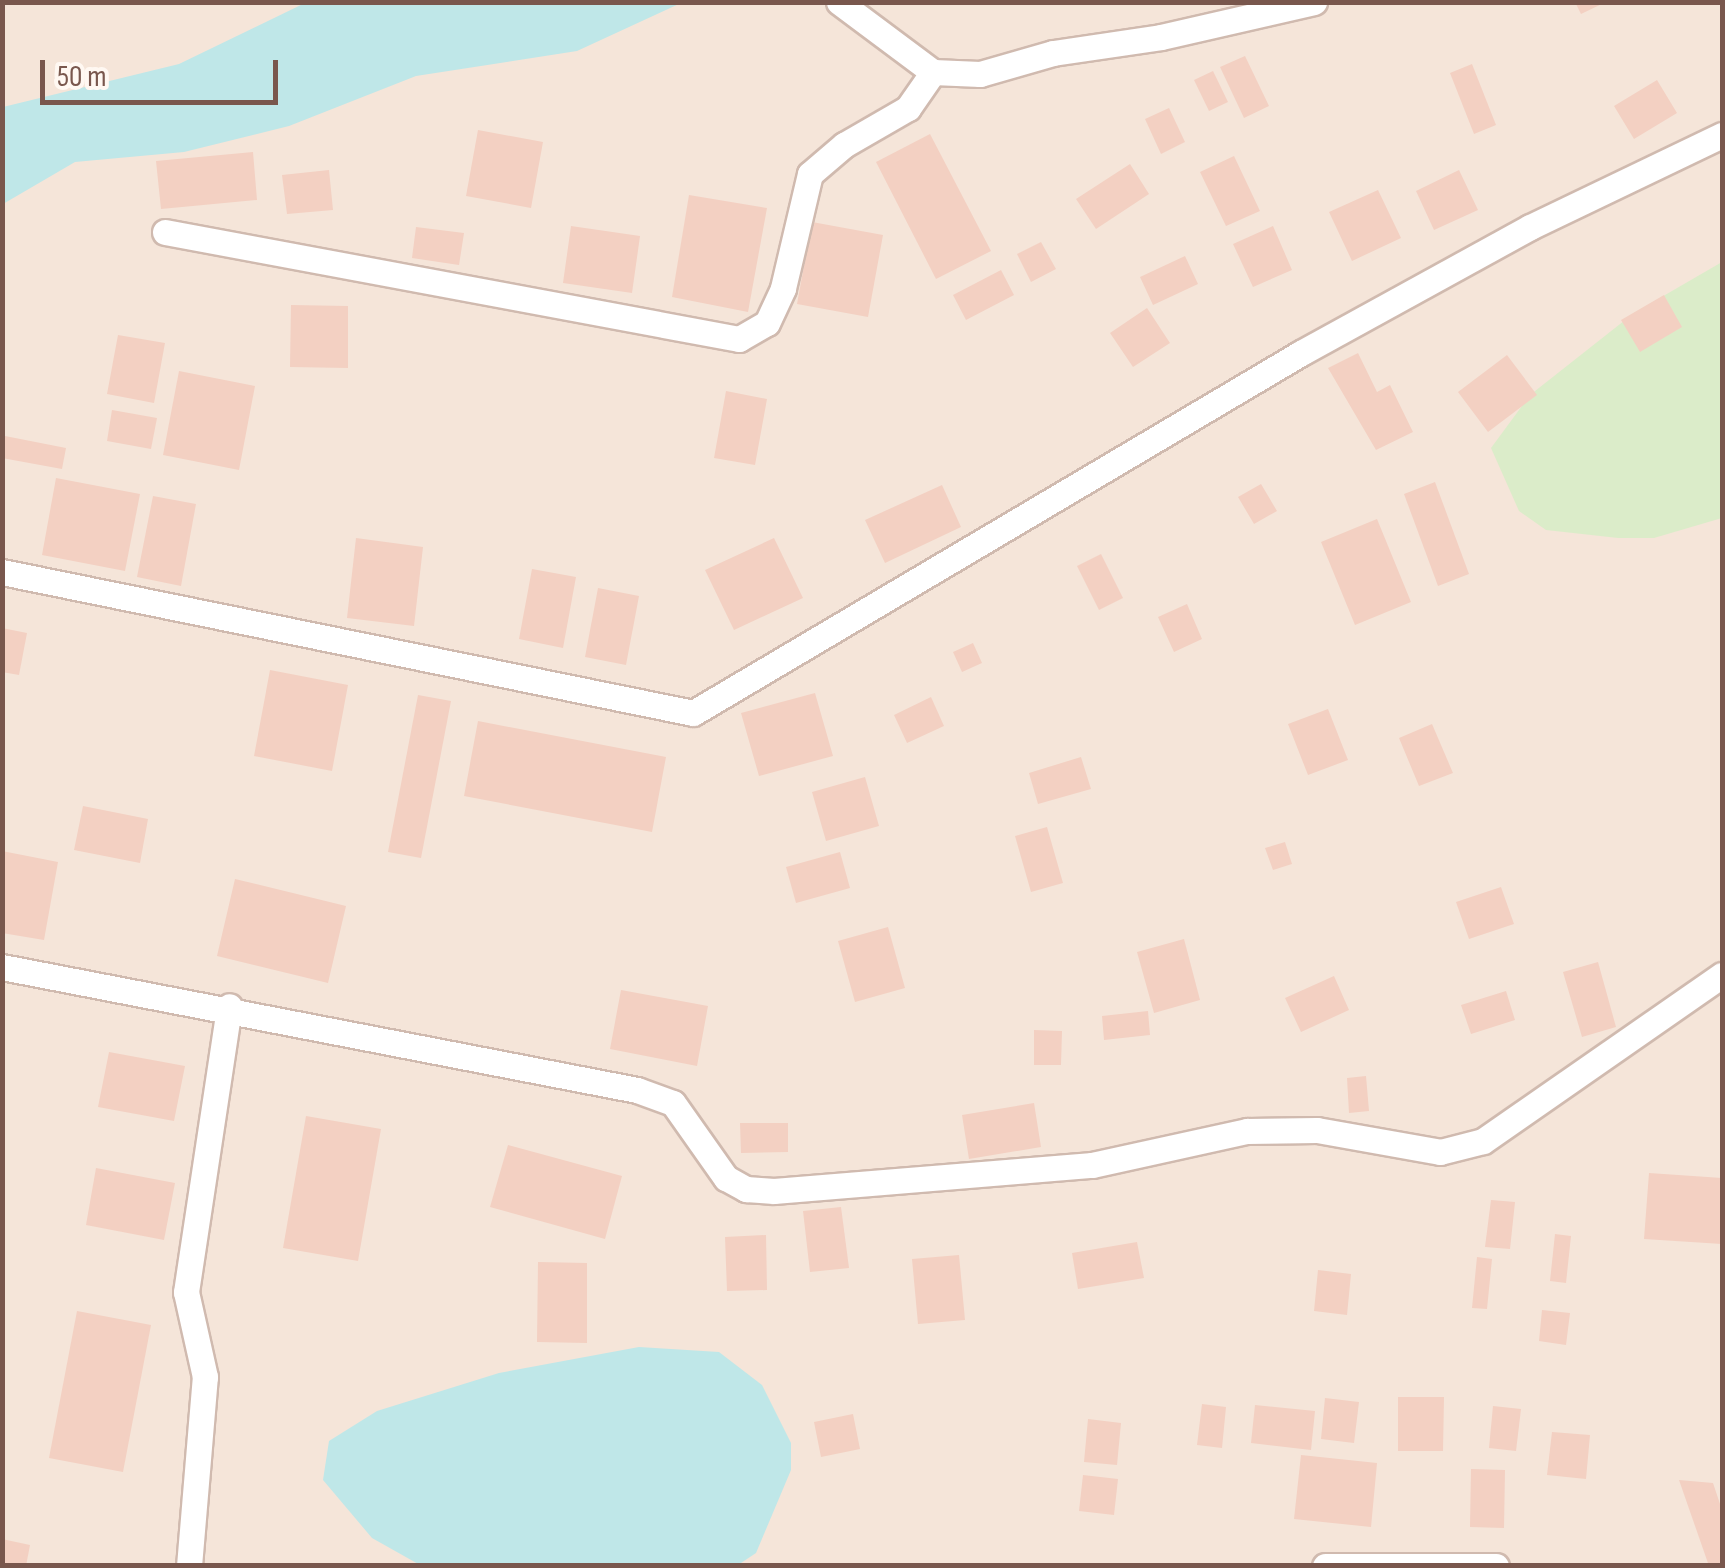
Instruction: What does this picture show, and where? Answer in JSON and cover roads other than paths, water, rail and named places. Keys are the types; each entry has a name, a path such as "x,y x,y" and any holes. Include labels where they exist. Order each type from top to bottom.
{"street":[{"path":"840,2 933,72 980,74 1053,53 1162,37 1314,2"},
{"path":"165,232 739,339 767,323 783,288 810,174 908,108 933,72"},
{"path":"2,572 694,713 1301,353 1530,227 1722,135"},
{"path":"2,967 228,1006 638,1090 673,1103 726,1178 746,1189 774,1191 1092,1165 1246,1130 1318,1130 1440,1152 1483,1141 1722,975"},
{"path":"188,1566 205,1392 186,1292 228,1006"},
{"path":"1325,1566 1496,1566"}],"water":[{"path":"305,3 681,3 577,51 416,76 289,126 184,152 75,162 3,204 3,107 179,64"},
{"path":"639,1347 719,1352 762,1385 791,1443 791,1470 756,1553 738,1565 420,1565 372,1538 323,1480 329,1441 377,1411 499,1373"}]}
